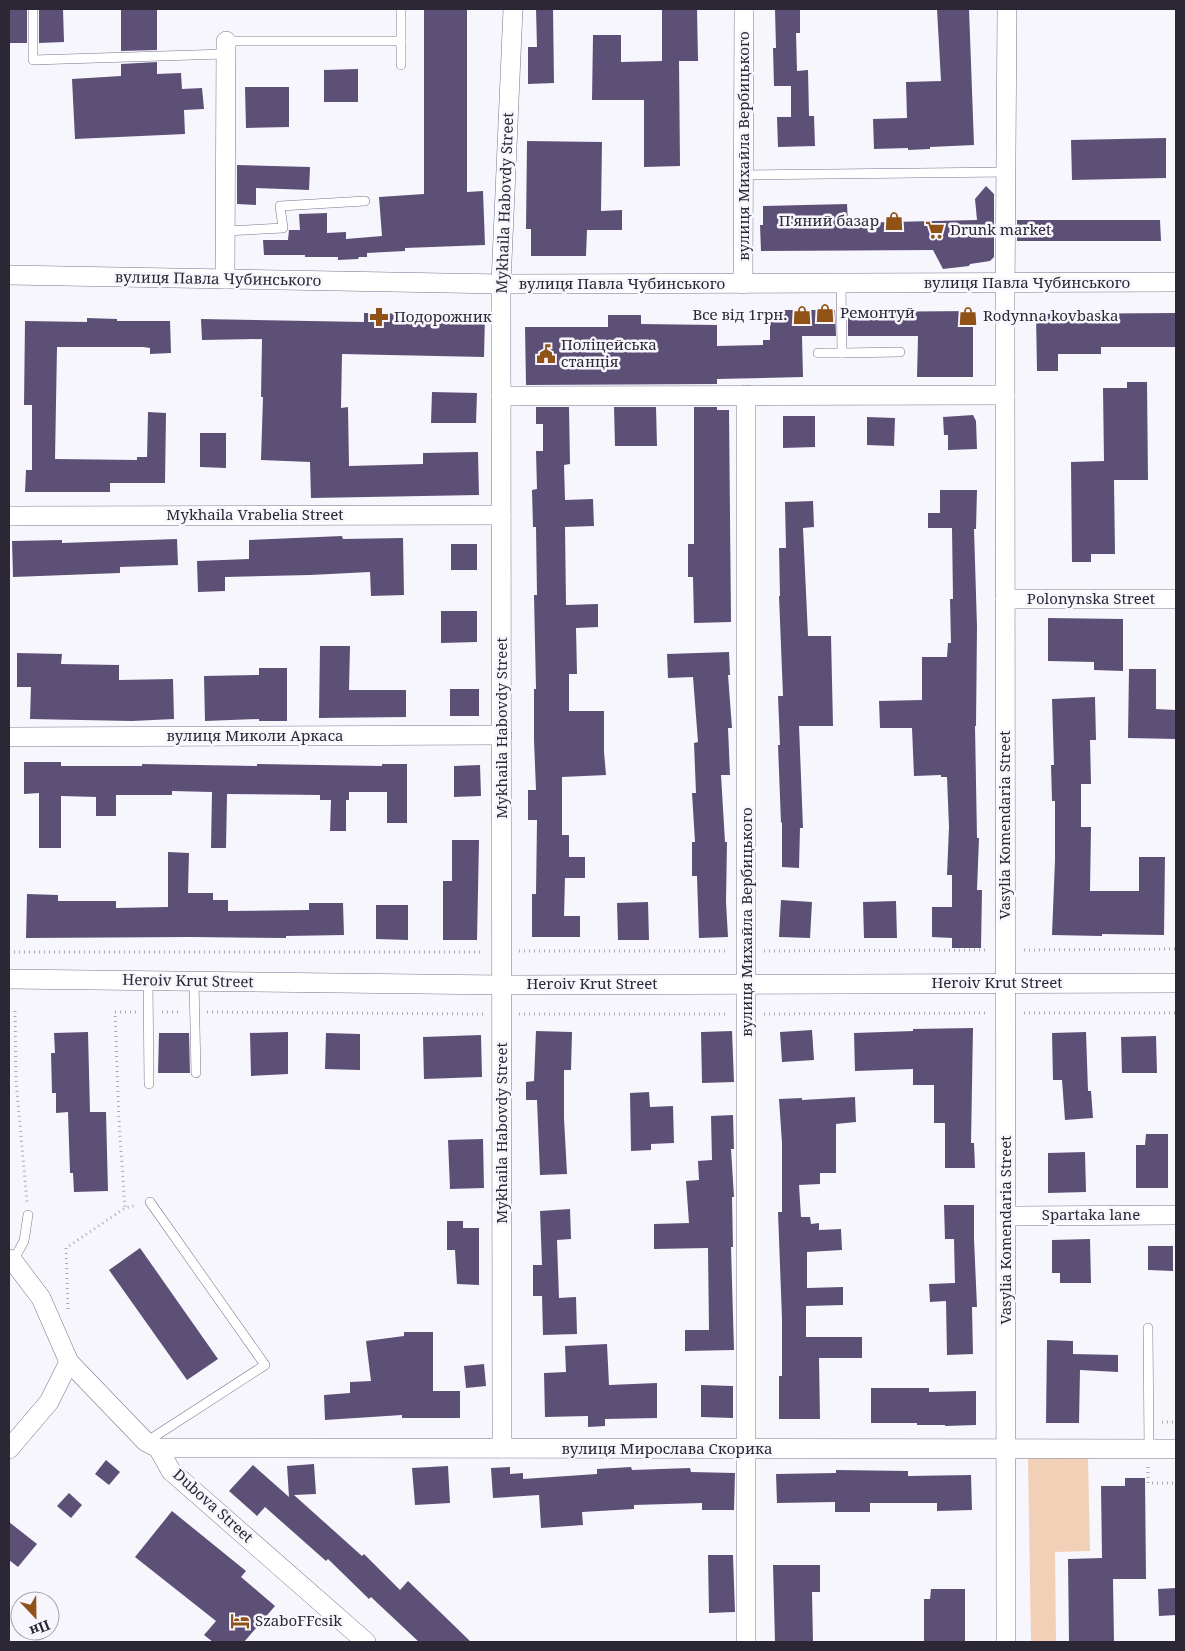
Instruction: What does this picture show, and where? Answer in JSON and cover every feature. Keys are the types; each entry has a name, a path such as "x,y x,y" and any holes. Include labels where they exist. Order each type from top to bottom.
{"street":[{"name":"Mykhaila Habovdy Street","path":"502,1448 501,284 513,9"},
{"name":"вулиця Михайла Вербицького","path":"744,9 744,284"},
{"name":"Vasylia Komendaria Street","path":"1006,1642 1005,395 1007,9"},
{"path":"225,48 225,279"},
{"name":"вулиця Павла Чубинського","path":"9,275 501,284 1176,282"},
{"name":"вулиця Михайла Вербицького","path":"746,395 746,1642"},
{"path":"501,396 1005,395"},
{"name":"Mykhaila Vrabelia Street","path":"9,516 502,515"},
{"name":"Polonynska Street","path":"1005,599 1176,599"},
{"name":"вулиця Миколи Аркаса","path":"9,737 502,736"},
{"name":"Heroiv Krut Street","path":"9,979 502,985 1176,983"},
{"name":"Spartaka lane","path":"1006,1216 1176,1215"},
{"path":"9,1450 49,1402 69,1362 41,1298 11,1260"},
{"name":"Dubova Street","path":"69,1362 152,1445 171,1470 357,1640"},
{"name":"вулиця Мирослава Скорика","path":"152,1445 1176,1450"}],"lane":[{"path":"33,9 33,60 225,48 401,41"},
{"path":"401,9 402,65"},
{"path":"744,175 1007,172"},
{"path":"225,231 283,228 280,206 365,201"},
{"path":"841,283 842,353"},
{"path":"818,353 900,352"},
{"path":"148,981 149,1084"},
{"path":"194,981 196,1073"},
{"path":"150,1202 265,1365 152,1445"},
{"path":"11,1260 24,1241 28,1215"},
{"path":"1148,1328 1148,1449"}],"path":[{"path":"9,952 1176,949"},
{"path":"15,1011 16,1081 28,1215"},
{"path":"125,1208 119,1121 115,1012 502,1014 1176,1012"},
{"path":"68,1314 66,1248 125,1208 150,1202"},
{"path":"1148,1449 1148,1483 1176,1483"}],"shaded area":[{"path":"1088,1458 1090,1551 1055,1552 1056,1642 1031,1642 1028,1459"}],"building":[{"path":"9,9 27,9 27,43 9,43"},
{"path":"39,9 63,9 64,42 39,43"},
{"path":"121,9 157,9 157,50 121,51"},
{"path":"424,9 467,9 467,192 483,191 485,245 405,248 405,251 367,253 367,257 338,260 338,257 264,255 263,240 288,240 289,230 300,230 299,214 327,213 327,233 346,232 346,239 382,236 379,197 424,194"},
{"path":"536,9 553,9 554,83 528,84 528,47 537,47"},
{"path":"662,9 697,9 698,61 679,61 680,166 644,167 644,100 592,100 593,35 621,35 621,62 662,61"},
{"path":"775,9 800,9 800,33 796,33 797,71 808,70 809,116 814,116 815,146 778,147 777,117 791,117 791,86 774,86 773,48 776,48"},
{"path":"937,9 969,9 974,145 908,150 908,148 874,149 873,119 907,118 906,82 941,81"},
{"path":"157,62 157,74 181,73 182,89 202,88 204,109 184,110 185,134 75,139 72,79 121,76 121,64"},
{"path":"358,69 358,102 324,102 324,70"},
{"path":"245,87 289,87 289,127 246,128"},
{"path":"1166,138 1166,178 1072,180 1071,140"},
{"path":"527,141 602,142 601,211 622,210 622,230 587,230 586,256 531,256 531,229 526,229"},
{"path":"237,165 310,167 309,190 256,188 256,205 237,204"},
{"path":"986,186 994,194 994,257 990,261 943,269 933,250 761,251 760,225 763,225 763,206 847,204 848,223 977,220 975,199"},
{"path":"1017,220 1160,220 1161,241 1017,241"},
{"path":"770,310 835,310 836,336 802,336 803,377 717,379 717,384 526,385 525,327 608,327 608,315 641,315 641,324 717,325 717,346 763,345 763,340 770,340"},
{"path":"973,311 973,377 917,377 918,336 848,336 848,312"},
{"path":"364,313 485,315 484,357 342,354 341,408 348,407 349,466 423,464 423,453 478,452 479,495 311,498 310,462 261,460 262,339 202,340 201,319 364,322"},
{"path":"1176,313 1176,347 1101,347 1101,354 1058,354 1058,371 1037,371 1036,314"},
{"path":"87,318 117,319 117,321 170,321 171,353 150,354 150,348 143,347 57,347 55,459 137,460 137,457 147,457 148,412 166,413 165,483 110,483 110,492 25,492 26,470 32,470 32,405 24,405 25,321 87,322"},
{"path":"1127,382 1147,382 1148,480 1114,480 1115,554 1091,554 1091,562 1072,562 1071,462 1104,461 1103,388 1127,388"},
{"path":"432,392 477,393 476,423 431,423"},
{"path":"536,407 569,407 570,464 564,465 565,500 593,499 594,526 565,527 566,605 598,604 598,627 576,628 577,674 569,674 569,711 604,711 606,775 562,777 562,835 569,835 569,857 585,857 585,878 565,878 564,916 580,916 580,937 532,937 532,894 536,894 537,820 528,820 528,790 536,790 534,595 537,595 536,527 533,527 532,490 537,489 536,451 543,451 543,424 536,424"},
{"path":"614,407 656,407 657,446 615,446"},
{"path":"694,407 717,407 717,410 729,410 731,622 694,623 693,577 688,577 688,544 694,544"},
{"path":"973,415 976,421 977,449 948,450 948,435 944,435 943,417"},
{"path":"783,416 815,416 815,447 783,448"},
{"path":"867,417 895,418 894,446 867,445"},
{"path":"200,433 226,433 226,468 200,467"},
{"path":"940,490 977,490 976,529 974,529 977,627 975,726 977,838 979,838 977,890 982,890 981,948 952,948 952,938 932,937 932,907 952,907 952,875 947,875 949,827 947,777 941,777 941,775 914,776 912,728 880,728 879,701 922,700 922,657 947,657 948,643 951,643 950,599 953,599 952,528 928,528 928,513 940,513"},
{"path":"813,501 814,527 803,528 808,636 831,636 833,726 799,726 803,828 800,828 799,868 782,867 778,745 780,745 778,696 783,696 779,548 786,548 785,502"},
{"path":"342,536 343,539 403,538 404,595 371,596 370,572 225,577 225,591 198,592 197,561 249,559 249,540"},
{"path":"177,539 178,565 120,567 120,573 13,577 12,541 62,540 62,543"},
{"path":"451,544 477,544 477,570 451,570"},
{"path":"441,611 477,611 477,642 441,643"},
{"path":"1048,618 1123,619 1123,671 1094,670 1094,662 1048,661"},
{"path":"320,646 350,646 349,690 406,690 406,717 319,718"},
{"path":"729,652 730,675 728,675 732,728 728,728 730,775 721,775 725,842 727,842 726,902 728,937 699,938 697,876 692,876 692,842 695,842 692,793 696,793 694,743 698,742 693,677 668,678 667,654"},
{"path":"17,653 62,654 61,664 119,665 119,680 173,679 174,719 132,721 30,719 31,687 17,687"},
{"path":"259,668 287,668 287,721 259,721 259,719 205,721 204,676 259,675"},
{"path":"1129,669 1156,669 1156,709 1176,710 1176,739 1128,738"},
{"path":"450,689 479,689 479,716 450,716"},
{"path":"1095,697 1096,740 1090,740 1091,784 1081,784 1081,827 1091,827 1090,891 1139,891 1139,857 1165,857 1164,935 1052,935 1055,801 1052,801 1051,765 1054,765 1052,699"},
{"path":"24,762 61,762 61,766 142,766 142,764 257,766 257,764 382,766 382,764 407,764 407,823 387,823 387,792 349,792 349,800 346,800 346,831 330,831 331,800 320,800 320,795 227,794 226,848 211,848 212,792 172,791 172,795 116,795 116,816 96,816 96,797 61,796 61,848 39,848 39,793 24,794"},
{"path":"480,765 481,796 454,797 454,766"},
{"path":"452,840 479,840 477,940 443,940 443,881 452,881"},
{"path":"168,852 189,853 188,893 213,893 213,900 228,900 228,911 309,910 309,903 343,903 344,935 286,936 286,938 26,938 27,894 58,895 58,901 116,901 116,908 168,907"},
{"path":"781,900 812,902 810,938 779,937"},
{"path":"896,901 897,938 864,938 863,902"},
{"path":"648,902 649,940 618,940 617,903"},
{"path":"376,905 408,905 408,940 376,939"},
{"path":"973,1028 971,1143 974,1143 975,1168 945,1168 945,1123 934,1123 934,1085 913,1085 913,1069 855,1071 854,1033 913,1031 913,1029"},
{"path":"812,1030 814,1060 782,1062 780,1032"},
{"path":"536,1031 572,1032 571,1070 564,1070 567,1174 540,1175 537,1100 526,1100 526,1082 534,1081"},
{"path":"732,1031 734,1082 702,1083 701,1032"},
{"path":"88,1032 90,1112 106,1112 108,1191 74,1192 73,1173 70,1173 68,1112 56,1113 56,1093 52,1093 51,1053 55,1053 54,1033"},
{"path":"288,1032 288,1074 251,1076 250,1033"},
{"path":"1086,1032 1088,1091 1091,1091 1093,1118 1065,1120 1062,1080 1053,1080 1052,1033"},
{"path":"159,1033 189,1033 190,1073 158,1073"},
{"path":"326,1033 360,1034 360,1070 325,1069"},
{"path":"481,1035 482,1077 424,1079 423,1037"},
{"path":"1156,1036 1157,1073 1122,1073 1121,1037"},
{"path":"649,1092 650,1107 673,1106 674,1143 651,1144 651,1150 631,1151 630,1093"},
{"path":"855,1097 856,1122 836,1124 836,1173 820,1173 820,1184 799,1185 801,1217 810,1217 811,1224 819,1223 819,1230 841,1229 842,1250 807,1252 807,1288 843,1287 843,1305 806,1306 806,1337 862,1337 862,1358 819,1358 820,1419 779,1419 779,1376 782,1376 782,1319 778,1212 782,1212 782,1143 779,1099 802,1098 802,1100"},
{"path":"733,1115 734,1149 731,1149 734,1197 732,1197 733,1247 731,1247 734,1350 685,1351 685,1330 709,1330 708,1248 654,1249 654,1224 689,1223 686,1181 699,1180 698,1161 712,1160 711,1116"},
{"path":"1146,1134 1168,1134 1168,1188 1136,1188 1136,1145 1145,1145"},
{"path":"483,1139 484,1188 450,1189 448,1140"},
{"path":"1085,1152 1086,1192 1048,1193 1048,1153"},
{"path":"944,1205 974,1205 977,1307 972,1307 973,1354 947,1355 946,1301 930,1302 929,1284 955,1283 954,1239 945,1239"},
{"path":"570,1209 571,1239 557,1240 559,1298 576,1297 577,1334 543,1335 542,1296 533,1296 533,1265 542,1265 540,1211"},
{"path":"447,1221 463,1221 463,1228 479,1228 479,1285 457,1284 455,1250 447,1250"},
{"path":"1090,1239 1091,1283 1060,1283 1060,1273 1052,1273 1052,1240"},
{"path":"1148,1246 1173,1246 1173,1271 1148,1270"},
{"path":"140,1248 218,1359 187,1380 109,1270"},
{"path":"404,1332 433,1332 433,1391 460,1391 460,1418 402,1418 402,1415 325,1420 324,1395 350,1393 350,1382 371,1381 366,1341 404,1336"},
{"path":"1047,1340 1073,1341 1073,1354 1118,1355 1118,1372 1080,1370 1079,1423 1046,1423"},
{"path":"607,1344 609,1385 657,1383 657,1418 605,1419 605,1426 588,1427 588,1416 545,1417 544,1373 566,1372 565,1346"},
{"path":"484,1364 486,1386 466,1388 464,1366"},
{"path":"701,1385 733,1386 733,1418 701,1417"},
{"path":"871,1388 929,1388 929,1392 976,1391 976,1425 945,1426 917,1425 917,1423 871,1423"},
{"path":"106,1460 120,1472 109,1485 95,1474"},
{"path":"314,1464 316,1494 294,1495 362,1556 364,1554 400,1590 408,1581 471,1642 419,1642 371,1597 369,1599 328,1559 326,1561 265,1507 257,1516 229,1491 253,1465 289,1497 287,1466"},
{"path":"448,1466 450,1503 415,1505 412,1468"},
{"path":"510,1467 510,1474 523,1473 523,1479 597,1474 597,1469 631,1467 632,1470 690,1468 691,1472 735,1473 734,1510 702,1510 702,1503 634,1505 634,1509 582,1512 583,1525 541,1528 539,1495 493,1498 491,1468"},
{"path":"836,1470 908,1471 908,1476 971,1475 972,1510 937,1511 937,1503 870,1503 870,1512 835,1512 835,1502 777,1503 776,1474 836,1473"},
{"path":"1125,1478 1145,1478 1146,1579 1113,1579 1114,1642 1069,1642 1068,1559 1102,1558 1101,1486 1125,1486"},
{"path":"69,1493 82,1505 71,1518 57,1506"},
{"path":"172,1511 246,1571 241,1577 275,1606 244,1642 213,1642 204,1635 216,1621 135,1557"},
{"path":"9,1522 37,1544 18,1567 9,1560"},
{"path":"708,1555 733,1555 735,1612 709,1613"},
{"path":"773,1565 820,1565 820,1592 812,1592 813,1642 775,1642"},
{"path":"1176,1588 1176,1615 1159,1616 1158,1589"},
{"path":"931,1589 965,1589 965,1642 924,1642 924,1599 930,1599"}],"place":[{"name":"П'яний базар","path":"894,221"},
{"name":"Drunk market","path":"935,230"},
{"name":"Ремонтуй","path":"825,313"},
{"name":"Все від 1грн.","path":"802,315"},
{"name":"Rodynna kovbaska","path":"968,316"},
{"name":"Подорожник","path":"379,317"},
{"name":"Поліцейська станція","path":"546,354"},
{"name":"SzaboFFcsik","path":"240,1621"}]}
